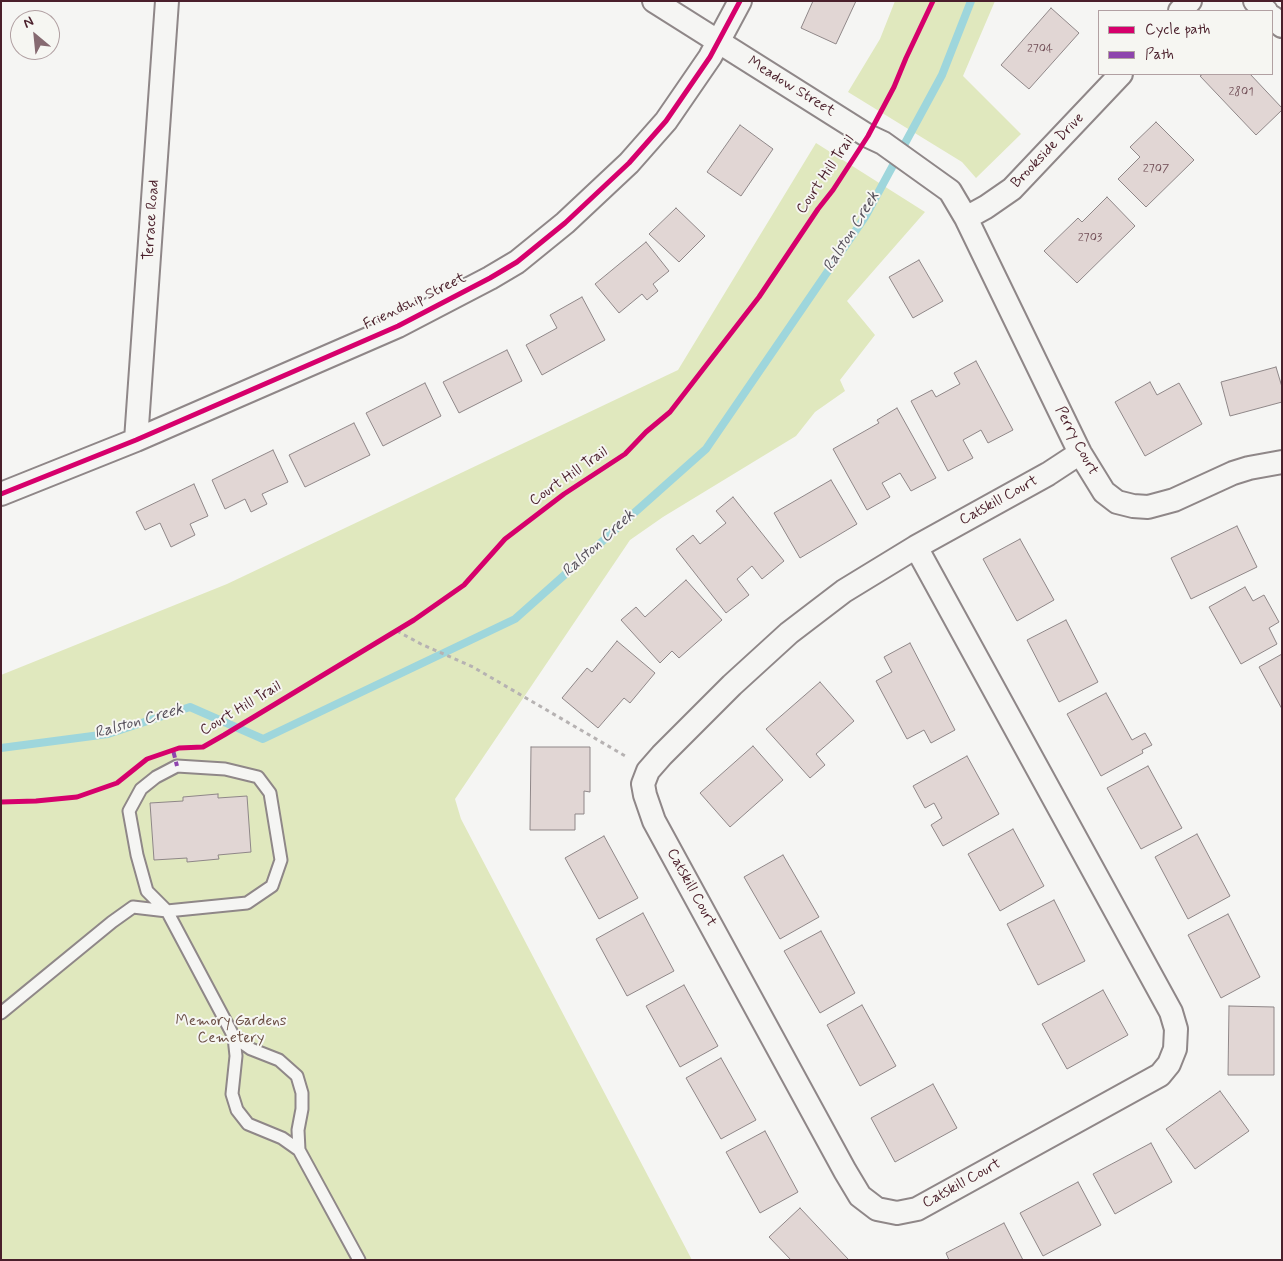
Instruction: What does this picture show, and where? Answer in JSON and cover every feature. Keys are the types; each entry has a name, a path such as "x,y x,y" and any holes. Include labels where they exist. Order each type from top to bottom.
{"street":[{"name":"Terrace Road","path":"136,440 167,1"},
{"name":"Meadow Street","path":"654,1 860,130 884,143 950,191 966,218"},
{"name":"Friendship Street","path":"1,494 136,440 398,326 517,262 565,223 629,163 666,121 719,42 740,1"},
{"path":"1181,10 1190,1"},
{"path":"1255,1 1265,10"},
{"name":"Brookside Drive","path":"966,218 986,208 1012,189 1120,75"},
{"name":"Perry Court","path":"966,218 1080,453 1104,492 1117,502 1148,507 1174,500 1233,473 1249,468 1281,464"},
{"name":"Catskill Court","path":"916,547 1171,1012 1176,1029 1175,1048 1169,1064 1160,1075 917,1209 897,1213 877,1208 860,1196 845,1171 654,821 643,784 648,771 662,755 732,685 789,633 844,591 916,547 1048,474 1080,453"}],"lane":[{"path":"1,1013 133,907 167,912 247,903 272,886 281,860 270,793 258,777 225,769 177,766 156,777 141,789 130,811 137,855 147,891 167,912 234,1037 236,1056 232,1094 237,1110 248,1124 282,1138 299,1150"},
{"path":"234,1037 251,1049 279,1060 297,1076 302,1093 302,1109 298,1130 299,1150 359,1260"}],"path":[{"path":"389,635 403,627"},
{"path":"397,630 421,644 473,667 627,757"}],"green space":[{"path":"895,1 995,1 963,76 1021,134 976,178 962,162 848,92 880,39"},
{"name":"Memory Gardens Cemetery","path":"816,143 925,212 847,301 875,335 840,380 845,391 815,412 796,436 663,517 630,540 455,799 461,819 692,1260 1,1260 1,675 227,584 678,370"}],"building":[{"path":"813,1 856,1 836,44 801,28"},
{"path":"1051,8 1079,33 1029,89 1001,65"},
{"path":"1251,75 1282,110 1256,135 1200,76"},
{"path":"1156,122 1194,160 1146,207 1118,179 1140,157 1130,147"},
{"path":"740,125 773,149 741,196 707,172"},
{"path":"1107,197 1135,226 1077,283 1044,251 1078,218 1082,222"},
{"path":"676,208 705,236 679,262 649,234"},
{"path":"646,242 669,271 653,284 658,291 647,300 642,294 619,313 595,284"},
{"path":"919,260 943,301 913,318 889,277"},
{"path":"582,297 605,340 542,375 526,345 557,328 550,315"},
{"path":"507,350 522,381 459,413 443,382"},
{"path":"976,361 1013,430 988,443 981,430 963,440 973,458 948,471 911,401 932,390 936,397 960,384 954,373"},
{"path":"1276,367 1282,387 1282,402 1230,416 1221,382"},
{"path":"1150,382 1157,395 1179,383 1202,424 1145,456 1115,402"},
{"path":"425,383 441,416 383,446 366,413"},
{"path":"897,408 936,478 911,491 900,473 882,483 890,497 867,510 833,449 879,423 877,420"},
{"path":"354,423 370,455 305,487 289,455"},
{"path":"273,450 288,482 262,494 267,504 251,512 245,499 225,509 212,480"},
{"path":"831,480 857,524 800,558 774,513"},
{"path":"194,484 208,516 190,524 195,535 171,547 160,523 145,530 136,512"},
{"path":"733,497 784,561 762,579 752,566 737,579 749,595 726,613 676,549 693,535 700,544 726,523 716,511"},
{"path":"1237,526 1257,567 1191,599 1171,558"},
{"path":"1020,539 1054,600 1017,621 983,559"},
{"path":"686,580 722,620 679,658 672,651 660,663 621,620 636,607 645,617"},
{"path":"1245,587 1253,601 1264,595 1279,622 1269,628 1277,644 1241,664 1209,607"},
{"path":"1066,620 1098,682 1059,702 1027,640"},
{"path":"617,641 655,673 630,703 624,698 598,728 562,698 587,668 592,672"},
{"path":"910,643 955,730 931,743 924,730 907,739 876,681 892,672 884,657"},
{"path":"1282,654 1282,709 1259,667"},
{"path":"820,682 854,721 816,754 825,765 810,778 766,729"},
{"path":"1106,693 1132,740 1145,733 1152,745 1142,750 1143,753 1101,776 1067,714"},
{"path":"753,746 783,780 730,827 700,793"},
{"path":"531,747 590,747 590,792 584,791 584,814 575,814 575,830 530,830"},
{"path":"967,756 999,814 943,846 931,825 942,818 934,803 925,808 913,786"},
{"path":"1148,766 1182,828 1141,849 1107,788"},
{"path":"218,794 218,798 247,796 251,852 218,855 219,859 187,862 187,858 154,860 150,803 183,801 183,797"},
{"path":"1013,829 1044,886 1000,911 968,854"},
{"path":"1197,834 1230,896 1188,919 1155,857"},
{"path":"604,836 638,898 599,919 565,858"},
{"path":"783,855 819,917 780,939 744,877"},
{"path":"1054,900 1085,961 1038,985 1007,924"},
{"path":"643,913 674,971 627,996 596,939"},
{"path":"1228,914 1260,977 1221,998 1188,935"},
{"path":"821,931 855,993 820,1013 784,951"},
{"path":"684,985 718,1046 680,1067 646,1006"},
{"path":"1103,990 1128,1035 1067,1069 1042,1024"},
{"path":"862,1005 896,1066 860,1086 827,1025"},
{"path":"1229,1006 1274,1007 1274,1075 1228,1075"},
{"path":"721,1058 756,1120 721,1139 686,1078"},
{"path":"933,1084 957,1128 895,1162 871,1118"},
{"path":"1220,1091 1249,1131 1195,1169 1166,1129"},
{"path":"765,1131 798,1192 760,1213 726,1152"},
{"path":"1151,1143 1172,1182 1115,1214 1093,1174"},
{"path":"1078,1182 1101,1225 1043,1256 1020,1213"},
{"path":"800,1208 847,1260 791,1260 769,1237"},
{"path":"1004,1223 1023,1260 949,1260 946,1253"}],"waterway":[{"name":"Ralston Creek","path":"1,748 108,734 190,707 263,739 515,619 706,449 865,217 942,75 971,1"}],"marked path":[{"path":"173,750 177,766"}],"cycle path":[{"path":"1,494 136,440 398,326 517,262 565,223 629,163 666,121 710,57 740,1"},
{"name":"Court Hill Trail","path":"1,802 77,797 117,783 147,759 179,748 203,747 414,620 464,585 505,539 564,494 625,454 646,432 670,412 759,297 818,209 833,190 868,136 894,87 933,1"}]}
